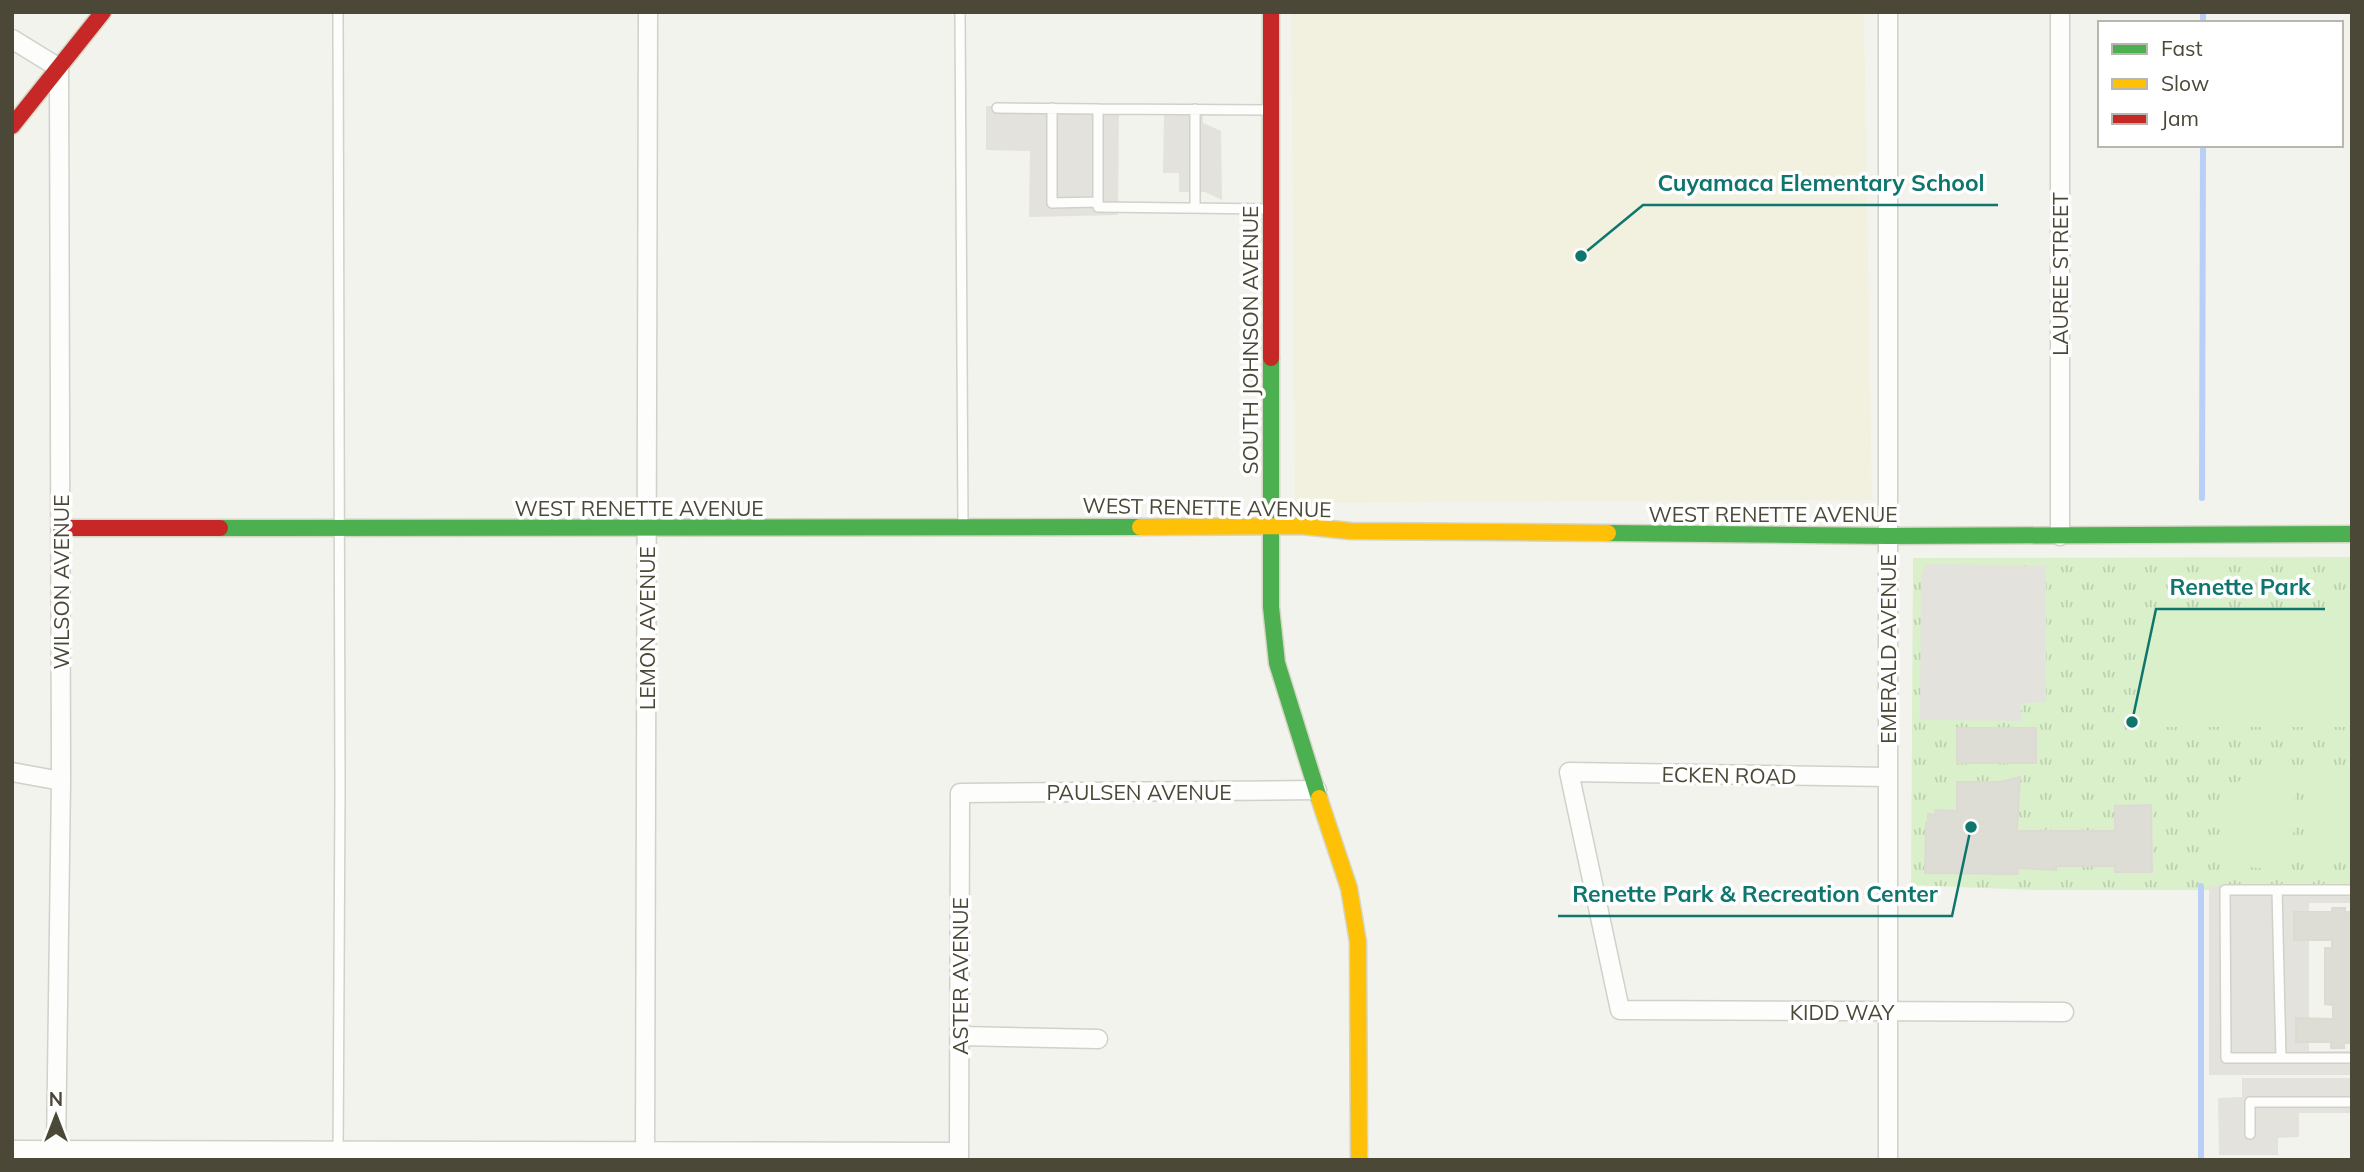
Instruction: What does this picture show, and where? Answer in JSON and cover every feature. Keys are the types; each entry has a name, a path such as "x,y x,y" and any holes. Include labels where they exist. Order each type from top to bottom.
{"street":[{"path":"12,126 103,12"},
{"name":"LEMON AVENUE","path":"645,1156 648,12"},
{"name":"SOUTH JOHNSON AVENUE","path":"1271,12 1271,607 1278,663 1287,699 1349,888 1358,942 1359,1160"},
{"name":"EMERALD AVENUE","path":"1888,12 1888,1160"},
{"name":"LAUREE STREET","path":"2060,12 2060,536"},
{"path":"12,39 59,68"},
{"name":"WILSON AVENUE","path":"56,1151 61,781 59,68"},
{"name":"WEST RENETTE AVENUE","path":"61,528 1301,526 1350,531 1888,536 2352,534"},
{"path":"12,772 61,781"},
{"name":"ECKEN ROAD","path":"1620,1010 1569,772 1888,777"},
{"name":"PAULSEN AVENUE","path":"960,793 1317,790"},
{"name":"ASTER AVENUE","path":"959,1156 960,793"},
{"name":"KIDD WAY","path":"1620,1010 2064,1012"},
{"path":"960,1036 1098,1039"},
{"path":"12,1150 338,1156 959,1156"}],"lane":[{"path":"338,12 338,1156"},
{"path":"960,12 963,527"},
{"path":"997,108 1271,111"},
{"path":"1052,108 1052,203 1098,202"},
{"path":"1098,109 1098,207 1271,209"},
{"path":"1195,109 1195,208"},
{"path":"2352,890 2225,890 2226,1058 2352,1059"},
{"path":"2277,890 2281,1058"},
{"path":"2249,1134 2249,1102 2352,1102"}],"shaded area":[{"path":"1291,12 1864,12 1872,500 1295,503"},
{"path":"1119,105 1118,215 1029,217 1030,151 986,150 986,106"},
{"path":"1164,114 1203,115 1203,123 1221,131 1222,200 1205,192 1179,192 1179,173 1163,173"},
{"path":"1927,564 2046,566 2046,702 2021,703 2021,721 1920,720 1921,575"},
{"path":"2209,886 2352,886 2352,903 2309,903 2309,1051 2352,1051 2352,1075 2209,1075"},
{"path":"2242,1078 2352,1078 2352,1113 2299,1113 2299,1137 2278,1138 2278,1155 2219,1155 2218,1098 2242,1097"}],"green space":[{"path":"2352,557 2352,890 2031,890 1911,885 1913,558"},
{"path":"2352,613 2352,727 2144,727 2143,615"},
{"path":"2309,772 2352,772 2352,856 2309,856"},
{"path":"2286,775 2291,785 2295,807 2294,830 2287,864 2261,868 2229,866 2221,857 2219,848 2225,839 2223,814 2231,786 2247,776"}],"building":[{"path":"1957,728 2036,728 2036,763 1957,763"},
{"path":"2020,777 2017,831 2115,831 2115,806 2151,805 2152,872 2115,872 2115,866 2056,866 2056,870 2018,868 2018,874 1925,873 1928,814 1935,815 1936,810 1957,811 1957,782 2000,782"},
{"path":"2332,908 2345,908 2345,912 2352,912 2352,1043 2344,1043 2344,1048 2331,1048 2331,1042 2296,1042 2296,1018 2333,1019 2333,1005 2325,1004 2325,948 2332,948 2332,940 2294,940 2294,912 2332,912"}],"waterway":[{"path":"2203,12 2203,21"},
{"path":"2202,498 2203,147"},
{"path":"2201,886 2201,1160"}],"traffic: fast":[{"path":"1271,358 1271,607 1277,663 1319,798"},
{"path":"220,528 1140,527"},
{"path":"1608,533 1888,536 2352,534"}],"traffic: slow":[{"path":"1140,527 1302,526 1350,531 1608,533"},
{"path":"1319,798 1349,888 1358,942 1359,1160"}],"traffic: jam":[{"path":"12,126 103,12"},
{"path":"1271,12 1271,358"},
{"path":"61,528 220,528"}],"place":[{"name":"Cuyamaca Elementary School","path":"1581,256"},
{"name":"Renette Park","path":"2132,722"},
{"name":"Renette Park & Recreation Center","path":"1971,827"}]}
